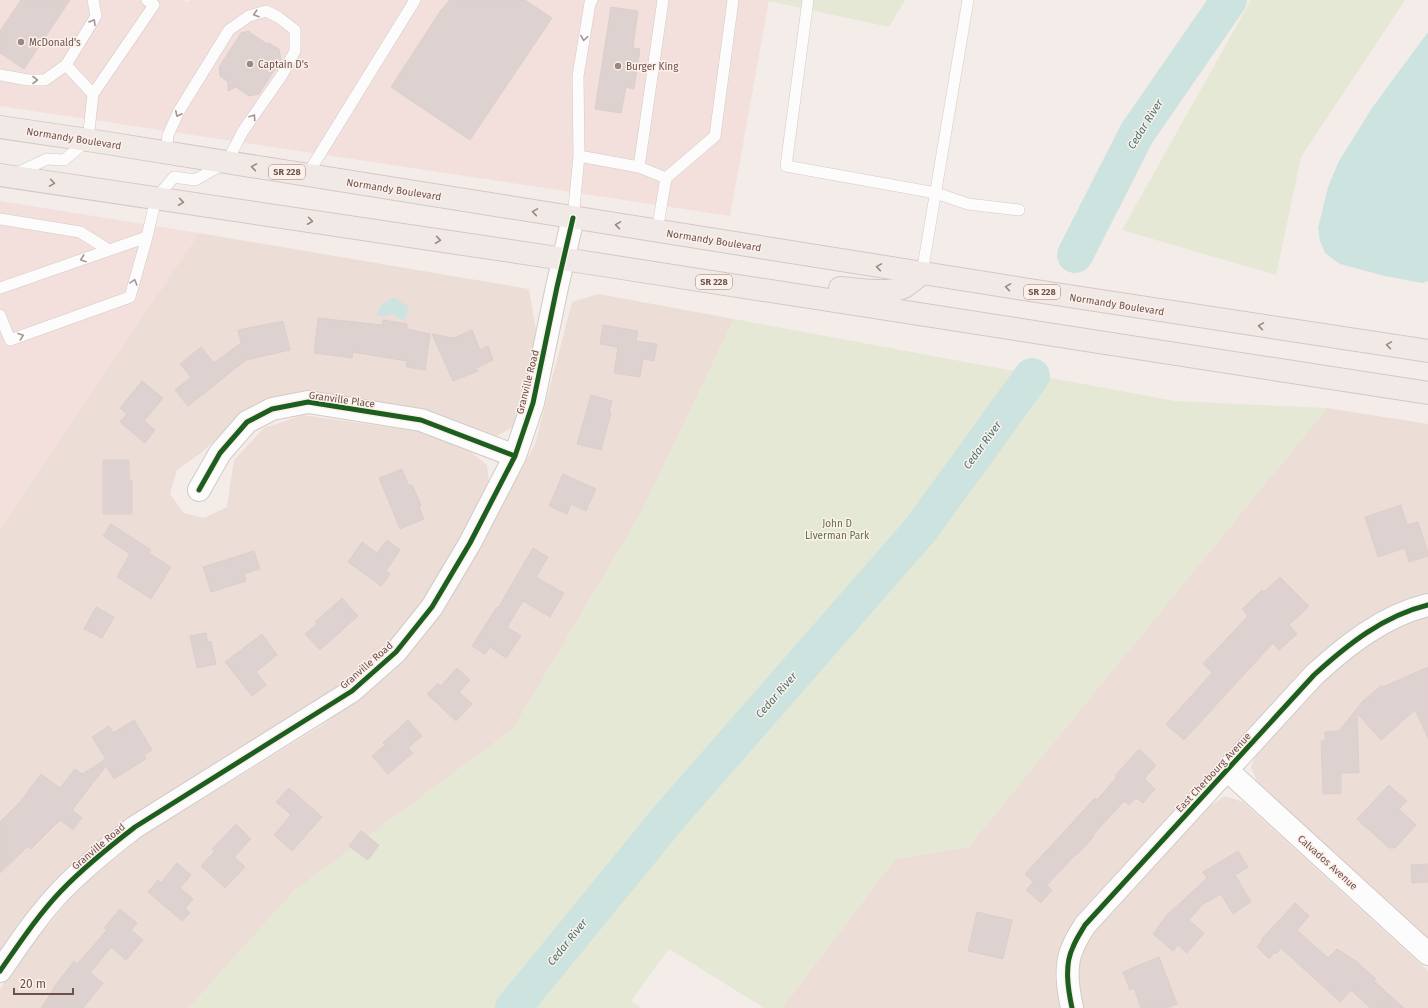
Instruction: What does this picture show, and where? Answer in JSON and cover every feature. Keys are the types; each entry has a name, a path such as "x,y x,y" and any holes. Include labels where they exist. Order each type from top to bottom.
{"main road":[{"name":"Normandy Boulevard","path":"0,127 922,274 1428,351"},
{"name":"SR 228","path":"5,175 747,287 1428,393"},
{"path":"747,287 756,280 764,277 777,277 832,287 890,290 902,287 922,274"}],"street":[{"name":"Granville Road","path":"0,971 22,939 61,891 105,850 135,828 352,691 396,652 432,607 470,544 515,456 533,403 573,218"},
{"name":"Granville Place","path":"199,490 220,453 247,422 272,409 308,402 421,420 515,456"},
{"name":"East Cherbourg Avenue","path":"1071,1001 1067,972 1072,948 1085,925 1314,675 1341,651 1370,630 1402,614 1427,605"},
{"name":"Calvados Avenue","path":"1227,770 1428,954"}],"lane":[{"path":"0,75 28,80 45,80 66,64 96,16 93,0"},
{"path":"307,175 415,0"},
{"path":"573,218 579,156 578,76 590,3 592,0"},
{"path":"639,167 663,0"},
{"path":"657,231 666,178 715,136 733,0"},
{"path":"808,0 786,166 936,193 968,204 1019,210"},
{"path":"922,274 968,0"},
{"path":"5,175 47,159 64,160 88,140 93,94 150,2"},
{"path":"0,315 10,340 130,297 147,237 156,198 174,177 195,180 227,162 243,131 282,75 295,51 294,30 278,16 266,11 249,16 229,30 179,111 168,135 166,153"},
{"path":"66,64 93,94"},
{"path":"579,156 639,167 666,178"},
{"path":"0,219 80,232 109,250"},
{"path":"0,288 147,237"}],"shaded area":[{"path":"0,0 184,0 187,2 190,0 769,0 730,216 0,106"},
{"path":"0,201 199,233 0,528"},
{"path":"199,233 529,289 537,336 513,427 495,437 425,410 301,391 254,404 201,453 177,470 170,494 184,513 204,518 227,507 234,460 264,428 303,415 422,432 466,448 487,465 489,482 454,550 424,600 384,648 337,689 123,824 36,901 0,952 0,528"},
{"path":"598,294 734,319 641,513 513,729 294,891 189,1008 0,1008 0,989 17,963 78,889 145,834 324,724 404,661 444,611 535,444 572,302"},
{"path":"1327,408 1428,424 1428,594 1421,595 1356,625 1298,675 1066,933 1055,975 1060,1008 782,1008 895,859 968,847"},
{"path":"1428,617 1428,940 1258,784 1251,767 1257,751 1320,681 1369,642"},
{"path":"1225,796 1243,802 1428,971 1428,1008 1084,1008 1078,995 1078,961 1095,927 1207,808"}],"green space":[{"path":"769,0 905,0 889,27"},
{"path":"1251,0 1405,0 1301,157 1276,275 1122,230"},
{"name":"John D Liverman Park","path":"734,319 1175,401 1327,408 968,847 895,859 782,1008 764,1008 669,949 631,1001 641,1008 189,1008 294,891 513,729 641,513"}],"water":[{"path":"1428,32 1428,281 1422,283 1385,276 1340,264 1325,253 1320,241 1318,228 1328,187 1339,161 1372,108"},
{"path":"393,298 407,305 408,309 404,320 393,314 379,316 377,314 382,303"}],"building":[{"name":"McDonald's","path":"21,0 70,0 24,69 0,53 0,31"},
{"path":"450,0 525,0 552,18 470,140 391,87 441,10"},
{"name":"Burger King","path":"611,7 638,11 633,48 640,49 634,89 626,87 621,113 595,109"},
{"name":"Captain D's","path":"248,31 267,44 269,43 279,49 281,60 259,94 249,96 236,87 228,91 228,82 220,76 219,67 241,33"},
{"path":"318,318 382,325 383,320 407,324 407,329 430,334 425,370 406,367 407,361 353,352 352,358 314,353"},
{"path":"283,321 290,350 246,360 188,406 175,390 191,377 180,364 201,347 214,363 241,343 238,330"},
{"path":"603,325 638,331 636,341 657,344 654,361 643,359 640,377 614,373 618,347 600,344"},
{"path":"472,330 480,350 488,346 493,360 476,368 478,371 453,381 432,334 454,338"},
{"path":"142,381 163,398 144,421 155,430 145,443 120,422 127,414 120,408"},
{"path":"591,395 612,401 609,412 611,413 601,450 577,444"},
{"path":"103,460 129,460 129,480 132,480 132,514 103,514"},
{"path":"402,469 409,486 412,485 421,505 419,506 424,519 400,529 379,478"},
{"path":"563,474 596,489 586,511 571,504 567,514 549,506"},
{"path":"1401,505 1407,525 1418,522 1428,556 1409,562 1405,548 1378,557 1365,517"},
{"path":"111,524 151,550 149,553 171,567 151,599 117,577 130,554 103,536"},
{"path":"387,540 400,550 386,571 390,574 381,586 348,562 362,542 377,553"},
{"path":"533,548 548,557 536,577 564,593 550,617 523,601 507,627 521,636 506,658 490,647 485,654 472,646 497,607 498,608"},
{"path":"254,551 260,569 244,574 246,581 211,592 203,567"},
{"path":"1280,577 1309,606 1289,625 1297,634 1279,650 1273,643 1184,740 1166,724 1212,673 1203,664 1248,616 1242,609 1262,590 1264,592"},
{"path":"342,598 358,616 320,650 305,634 317,624 315,622"},
{"path":"96,607 114,617 102,638 84,629"},
{"path":"206,633 208,642 211,641 216,664 197,668 190,636"},
{"path":"262,634 277,655 256,672 266,685 252,696 225,662"},
{"path":"1428,667 1428,738 1415,710 1381,740 1357,713 1359,773 1341,773 1341,793 1323,794 1321,741 1325,741 1325,732 1339,731 1363,701 1382,685 1383,687"},
{"path":"457,668 470,680 459,692 472,704 456,721 427,694 438,683 441,686"},
{"path":"134,720 152,750 144,755 146,759 114,779 106,766 72,810 82,818 73,830 60,820 31,849 28,846 0,873 0,822 20,802 41,774 60,788 75,769 82,774 106,759 92,737 109,726 113,733"},
{"path":"408,720 422,736 408,748 413,753 388,774 372,756 385,745 383,743"},
{"path":"1139,749 1156,765 1144,779 1155,789 1143,803 1136,798 1129,805 1124,801 1077,855 1076,854 1047,885 1052,890 1041,903 1026,890 1033,882 1025,874 1095,798 1097,800 1117,777 1115,776"},
{"path":"1389,785 1407,801 1399,809 1416,825 1395,848 1389,848 1357,819"},
{"path":"289,788 322,817 292,851 274,835 291,815 276,802"},
{"path":"236,824 251,839 234,857 245,867 225,888 201,866 215,851 212,849"},
{"path":"361,831 379,845 368,860 349,846"},
{"path":"1238,851 1248,867 1235,875 1251,902 1233,914 1221,894 1203,904 1189,920 1204,933 1187,953 1178,945 1173,951 1153,934 1166,916 1207,878 1203,872"},
{"path":"177,863 191,875 180,888 193,899 185,908 190,913 182,921 148,892 158,880 161,883"},
{"path":"1428,864 1428,882 1412,883 1411,865"},
{"path":"1295,903 1309,916 1297,930 1328,958 1337,949 1356,961 1376,979 1374,981 1404,1008 1370,1008 1351,990 1340,1002 1281,948 1269,959 1257,947 1262,941 1261,940"},
{"path":"120,909 137,923 131,930 143,940 126,960 111,947 90,973 103,983 83,1008 41,1008 52,990 74,961 77,964 107,930 104,928"},
{"path":"977,912 1012,920 1003,959 968,951"},
{"path":"1159,957 1177,1004 1166,1008 1141,1008 1134,988 1130,990 1123,972"}],"waterway":[{"name":"Cedar River","path":"1075,255 1137,133 1229,0"},
{"name":"Cedar River","path":"513,1008 670,816 921,529 1032,376"}],"cycle path":[{"path":"0,971 44,910 69,882 96,858 135,827 352,691 396,652 432,607 470,543 515,456 533,403 573,218"},
{"path":"199,490 220,453 247,422 272,409 308,402 421,420 515,456"},
{"path":"1072,1008 1068,985 1068,961 1074,944 1085,925 1314,675 1339,653 1366,633 1396,616 1428,605"}],"place":[{"name":"McDonald's","path":"21,42"},
{"name":"Captain D's","path":"250,64"},
{"name":"Burger King","path":"618,66"}]}
